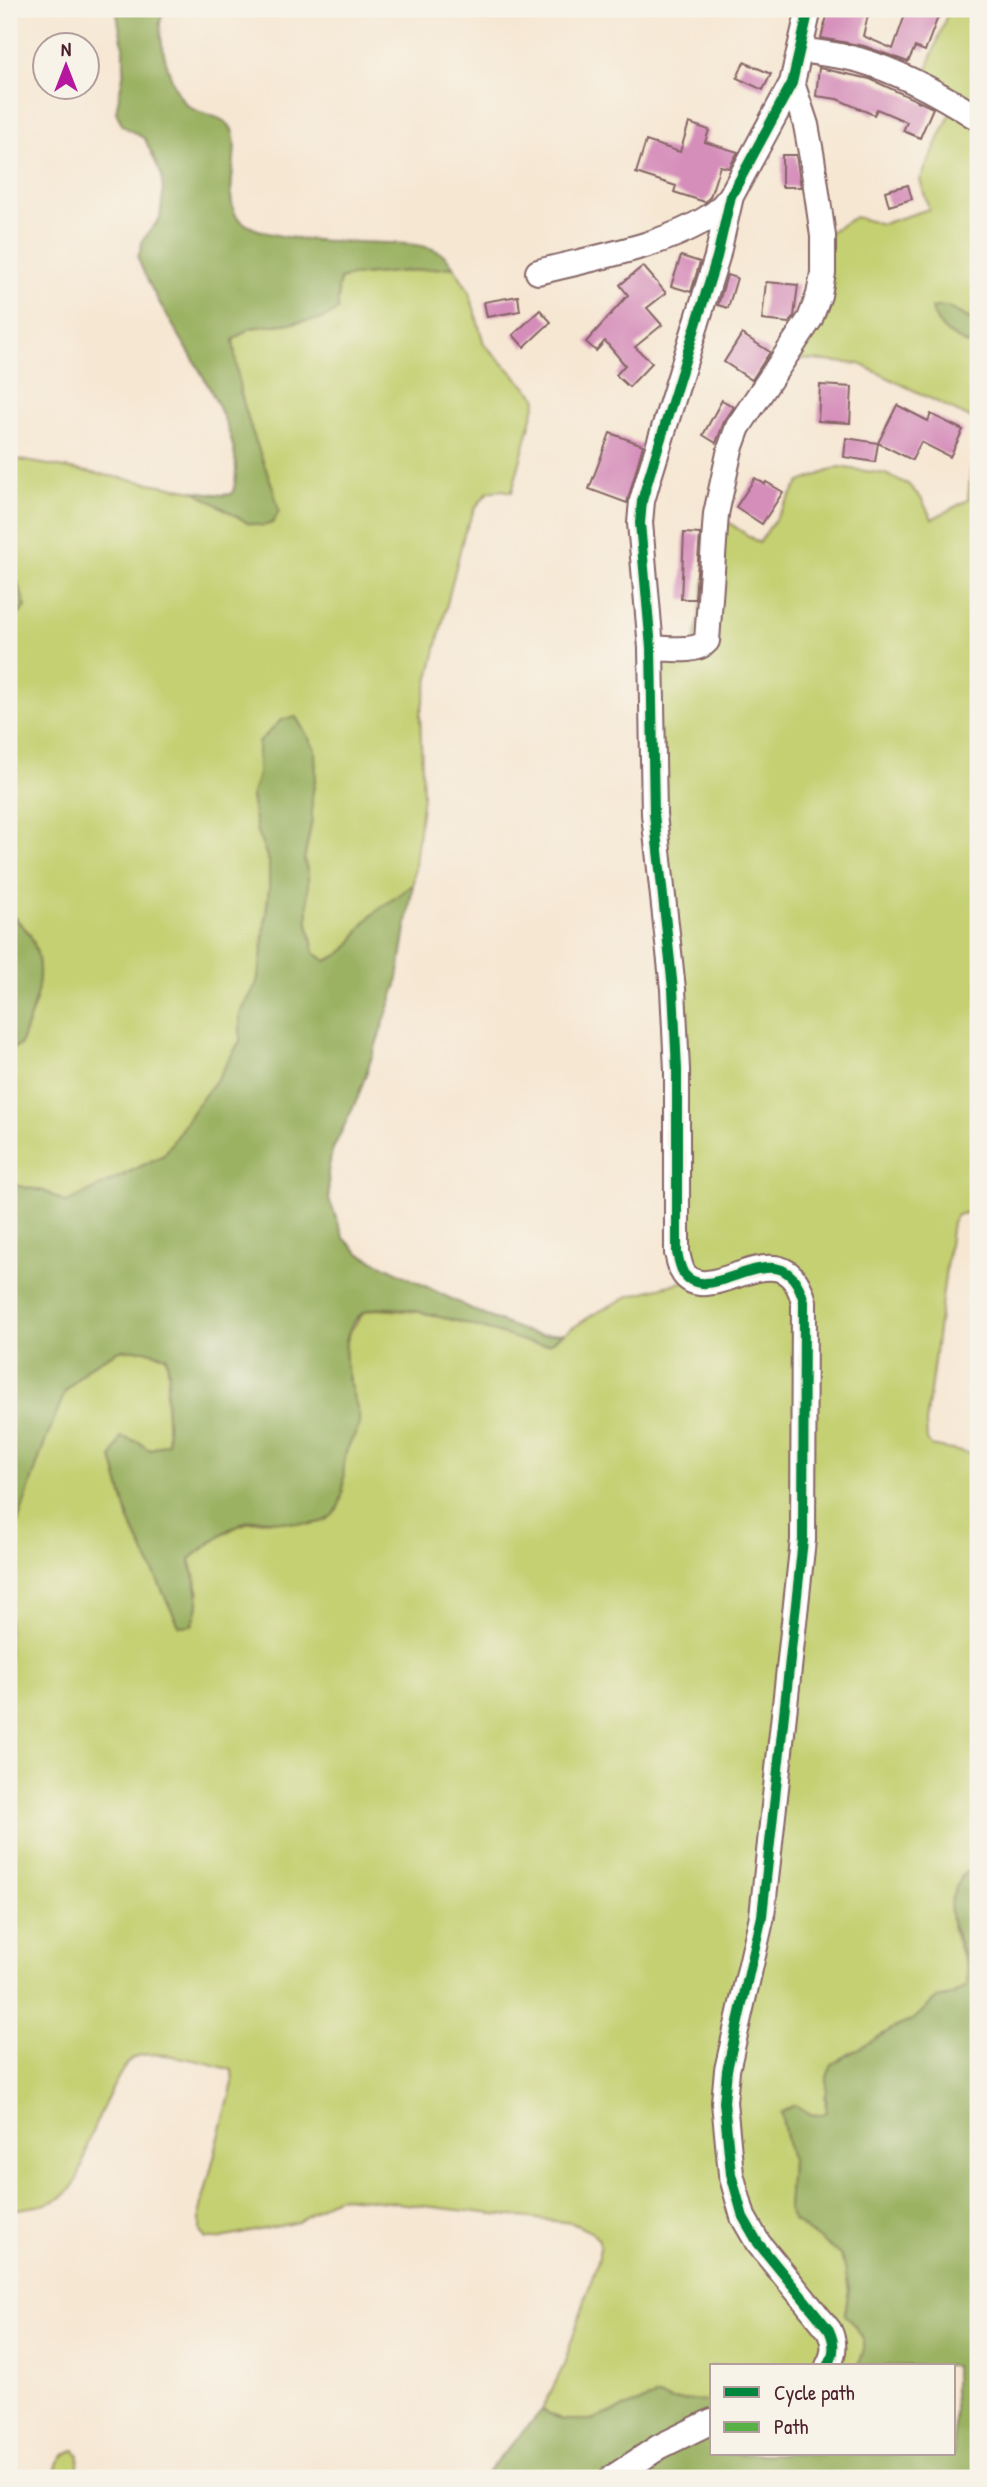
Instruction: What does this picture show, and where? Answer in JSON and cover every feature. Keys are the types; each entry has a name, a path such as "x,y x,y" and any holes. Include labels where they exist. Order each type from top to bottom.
{"street":[{"path":"809,9 792,83 731,197 717,257 642,501 641,529 651,648 654,814 672,976 677,1056 677,1253 682,1272 690,1280 703,1283 763,1267 779,1270 792,1276 800,1286 804,1303 803,1540 762,1916 727,2070 724,2102 731,2174 743,2217 758,2243 829,2330 834,2340 834,2356 829,2364"},
{"path":"800,50 856,59 875,65 940,94 976,117"},
{"path":"651,648 694,649 707,641 716,514 730,449 738,428 810,319 819,295 823,273 822,236 806,125 792,83"},
{"path":"538,272 648,243 679,232 713,215 731,197"},
{"path":"612,2478 659,2447 710,2422"}],"green space":[{"path":"116,9 165,9 160,24 162,44 168,69 178,92 190,107 224,121 233,133 235,144 232,200 234,212 241,221 271,234 291,238 424,247 444,255 454,267 340,279 338,310 322,319 250,328 233,340 240,391 279,511 273,523 263,526 248,523 194,491 232,494 236,467 231,438 219,407 149,284 138,258 143,240 160,218 162,176 145,139 123,126 116,112 124,70 124,51"},
{"path":"949,9 978,9 978,323 947,307 932,308 943,329 978,349 978,422 860,364 785,358 794,344 823,236 855,217 882,224 929,209 920,180 955,104 921,86"},
{"path":"454,267 469,291 484,344 537,398 512,492 488,492 475,508 464,534 420,715 423,795 413,884 358,931 353,943 344,953 326,961 314,953 308,923 308,874 304,860 312,820 312,796 316,775 258,744 258,775 251,797 257,832 269,861 269,889 257,983 240,1014 240,1041 218,1078 164,1155 66,1203 44,1191 13,1185 9,1187 9,1050 20,1045 36,1000 30,934 9,911 9,740 15,709 9,698 9,625 16,617 15,575 9,570 9,458 194,491 248,523 273,488 242,397 233,340 250,328 300,322 339,298 338,287 341,279"},
{"path":"947,307 978,323 978,349 943,329 932,308"},
{"path":"978,452 978,1214 957,1215 952,1222 926,1423 927,1440 931,1446 978,1455 978,1861 961,1876 952,1927 968,1972 967,1986 952,1995 937,1998 914,2020 878,2038 825,2096 826,2112 819,2116 781,2113 791,2161 788,2209 793,2220 840,2254 849,2290 845,2314 860,2333 864,2343 858,2364 710,2364 710,2401 671,2400 658,2396 591,2420 562,2420 542,2410 563,2367 599,2257 599,2240 591,2232 572,2223 344,2197 324,2204 298,2222 206,2239 200,2232 200,2211 233,2083 232,2070 167,2055 153,2054 133,2058 122,2071 103,2107 90,2137 80,2173 69,2191 48,2203 9,2210 9,1561 16,1528 42,1449 65,1392 88,1367 119,1350 145,1350 166,1356 169,1374 166,1396 168,1443 149,1450 139,1442 112,1457 129,1520 179,1626 199,1593 190,1559 222,1535 246,1523 273,1520 313,1525 343,1470 346,1451 359,1423 346,1366 345,1347 351,1330 364,1312 374,1309 420,1312 549,1343 594,1314 629,1296 689,1280 651,648 694,648 716,514 759,543 800,482 839,467 885,474 908,484 921,498 932,519 968,500 971,467"},
{"path":"9,570 15,575 26,607 9,625"},
{"path":"296,717 315,749 312,820 304,860 308,874 308,923 314,953 326,961 336,956 349,946 372,915 413,884 397,984 358,1097 332,1151 328,1172 329,1199 344,1238 360,1254 484,1315 527,1332 542,1335 563,1333 550,1343 540,1344 413,1311 393,1308 363,1313 355,1320 347,1339 347,1372 359,1419 357,1430 346,1452 342,1496 337,1509 330,1518 310,1524 263,1519 244,1522 212,1541 190,1559 198,1606 192,1625 179,1626 129,1520 112,1457 121,1437 139,1442 149,1450 168,1443 166,1396 169,1374 166,1356 145,1350 119,1350 88,1367 65,1392 16,1528 9,1561 9,1187 13,1185 44,1191 66,1203 164,1155 218,1078 240,1041 240,1014 257,983 260,967 269,889 269,861 257,832 251,797 258,775 258,743 281,720"},
{"path":"9,911 30,935 39,963 39,977 34,1004 20,1045 9,1050"},
{"path":"978,1861 978,2478 482,2478 542,2410 562,2420 591,2420 658,2396 671,2400 710,2401 710,2456 956,2456 956,2364 858,2364 864,2343 860,2333 845,2314 849,2290 840,2255 793,2220 788,2209 791,2161 781,2113 795,2105 814,2115 826,2112 827,2077 832,2064 913,2020 937,1998 952,1995 967,1986 966,1968 951,1909 953,1895 961,1879"},
{"path":"75,2450 79,2455 77,2478 55,2478 59,2460"}],"building":[{"path":"829,9 868,15 863,36 893,49 907,9 941,9 925,51 915,47 908,62 864,46 821,38"},
{"path":"744,62 771,74 763,90 737,78"},
{"path":"819,68 870,79 933,108 920,138 903,131 907,122 877,109 874,115 837,99 816,96"},
{"path":"689,123 709,130 705,142 738,152 729,168 720,166 710,197 705,202 674,192 676,186 636,173 646,141 680,152"},
{"path":"782,155 796,155 801,187 782,187"},
{"path":"908,185 912,199 889,206 885,191"},
{"path":"681,256 700,262 691,292 671,286"},
{"path":"643,266 666,293 647,308 662,325 635,347 652,363 629,387 616,375 625,365 605,341 596,351 586,342 628,295 620,285"},
{"path":"727,275 737,278 728,308 718,305"},
{"path":"766,282 798,285 794,316 789,323 762,320"},
{"path":"518,296 520,311 487,317 484,302"},
{"path":"540,310 551,322 524,347 513,335"},
{"path":"742,334 770,352 752,380 724,362"},
{"path":"820,385 852,387 850,423 818,421"},
{"path":"722,400 734,407 724,422 716,443 703,435"},
{"path":"897,405 928,421 931,414 963,430 950,457 921,442 912,460 878,443"},
{"path":"610,433 643,445 627,503 589,489"},
{"path":"846,438 878,443 875,462 844,457"},
{"path":"755,478 783,492 762,524 736,507"},
{"path":"684,533 700,534 695,599 681,599"}],"cycle path":[{"path":"809,9 792,83 731,196 717,257 642,501 640,523 651,648 654,814 673,989 677,1070 677,1253 684,1274 696,1282 711,1282 764,1268 781,1269 794,1280 804,1302 803,1540 762,1916 727,2070 724,2102 731,2174 743,2217 758,2243 829,2330 833,2348 829,2364"}]}
